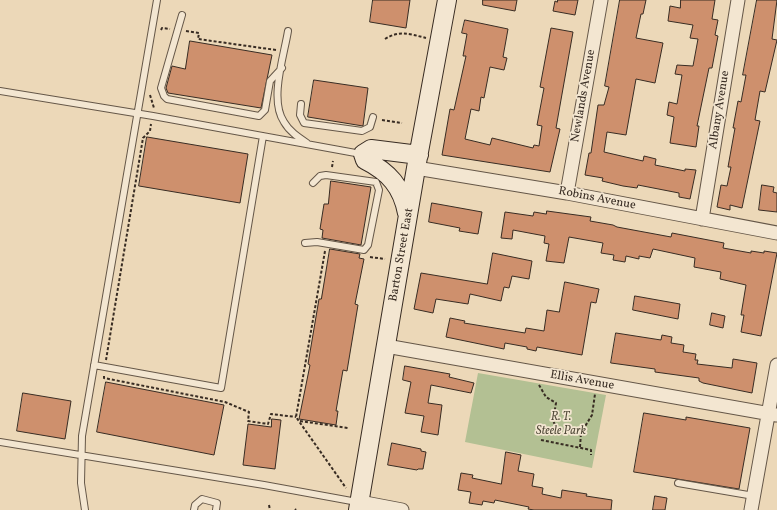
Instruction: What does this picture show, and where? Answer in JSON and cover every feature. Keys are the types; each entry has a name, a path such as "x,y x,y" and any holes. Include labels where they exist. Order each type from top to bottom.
{"main road":[{"name":"Barton Street East","path":"359,506 447,0"},
{"path":"408,218 404,197 396,183 375,165 365,160 363,154 371,149 418,162"}],"street":[{"name":"Newlands Avenue","path":"567,193 601,0"},
{"name":"Albany Avenue","path":"702,219 738,0"},
{"name":"Robins Avenue","path":"418,162 567,193 777,233"},
{"name":"Ellis Avenue","path":"386,346 773,414"},
{"path":"751,510 773,414 777,365"},
{"path":"359,506 402,510"}],"lane":[{"path":"85,510 81,483 82,436 157,0"},
{"path":"182,15 162,88 164,96 171,102 259,116 265,110 270,81 282,68"},
{"path":"288,31 277,98 278,111 283,122 291,132 308,144"},
{"path":"0,91 137,113 363,154"},
{"path":"301,104 300,115 304,123 362,131 370,127 373,117"},
{"path":"94,365 221,388 263,136"},
{"path":"305,243 316,242 364,250 368,245 379,190 376,182 326,175 320,176 313,183"},
{"path":"0,442 264,485 359,506"},
{"path":"678,483 754,496"},
{"path":"194,510 195,505 202,499 217,503 216,510"}],"path":[{"path":"160,36 162,28 178,29 199,33 198,39 285,52"},
{"path":"385,39 393,34 405,32 440,41"},
{"path":"152,88 151,100 154,106 153,116 150,131 144,138 104,378 226,402 249,412 248,420 268,424 270,414 296,417 359,506"},
{"path":"373,117 402,124"},
{"path":"296,417 325,248"},
{"path":"366,256 401,261"},
{"path":"540,374 539,386 546,396 556,403 552,421 557,428 581,433"},
{"path":"580,448 581,433 592,415 598,384"},
{"path":"299,421 348,428"},
{"path":"540,440 591,450 591,455"},
{"path":"269,505 270,510"}],"green space":[{"name":"R. T. Steele Park","path":"478,373 606,395 592,468 465,442"}],"building":[{"path":"373,0 410,0 406,28 370,22"},
{"path":"483,0 517,0 515,11 483,5"},
{"path":"558,0 578,0 575,15 553,11 555,1 557,2"},
{"path":"620,0 646,0 643,14 641,14 636,38 663,43 655,83 636,79 626,135 607,132 604,152 643,161 644,156 656,159 655,165 685,171 685,169 696,170 690,199 679,197 679,193 638,185 637,188 623,186 602,181 603,178 585,175 589,153 591,153 598,105 604,105 609,87 605,86"},
{"path":"681,0 715,0 712,19 718,20 715,35 718,36 712,68 709,68 697,126 699,126 696,147 670,143 674,117 667,115 669,102 677,104 682,75 675,74 677,65 693,66 698,39 690,38 693,25 668,21 670,6 680,8"},
{"path":"757,0 777,0 772,39 777,40 765,92 760,91 755,120 760,121 742,208 730,205 730,210 717,207 721,185 727,186 731,167 728,167 735,128 733,128 738,101 741,102 746,75 743,75"},
{"path":"465,20 508,29 503,57 507,58 504,70 490,67 484,98 481,97 479,111 471,109 465,139 490,145 492,138 533,148 534,145 539,146 542,126 537,125 544,88 540,87 551,28 573,32 556,128 560,129 550,172 442,155 450,109 454,110 466,56 463,56 467,34 462,33"},
{"path":"190,41 272,55 261,108 168,93 166,88 172,66 185,69"},
{"path":"314,80 368,88 363,126 308,117"},
{"path":"147,137 248,154 240,203 139,186"},
{"path":"331,181 371,187 361,245 322,238 323,230 320,229 324,204 328,204"},
{"path":"762,185 774,187 773,192 777,193 777,212 759,210"},
{"path":"432,203 482,212 478,234 459,231 460,228 429,222"},
{"path":"547,211 591,217 590,221 671,237 672,233 724,243 723,248 751,253 751,251 764,253 764,251 777,253 761,336 741,332 744,315 741,315 746,285 720,279 721,272 694,267 695,258 653,249 650,258 639,256 639,259 626,256 625,262 613,260 614,255 601,253 603,243 569,237 564,263 546,261 549,244 544,243 545,236 513,230 512,239 501,238 505,212 533,216 534,212 546,214"},
{"path":"330,249 360,254 359,258 364,259 355,304 358,305 347,371 343,370 336,411 338,411 336,425 299,419 310,365 308,364 319,299 321,299"},
{"path":"493,253 532,261 529,279 512,276 509,288 504,287 501,301 470,294 468,304 436,299 433,313 414,309 421,273 487,284"},
{"path":"565,282 599,289 596,303 591,302 582,355 537,347 536,351 527,349 527,347 505,343 504,349 446,337 450,318 465,321 464,323 525,333 526,328 544,331 547,310 559,312"},
{"path":"635,296 680,304 678,319 633,310"},
{"path":"712,313 725,316 723,328 710,325"},
{"path":"616,333 661,340 662,335 672,337 671,343 684,345 683,352 696,354 695,360 698,360 697,364 732,368 733,359 757,363 752,393 703,383 699,381 699,378 655,372 655,369 611,363"},
{"path":"405,366 450,374 449,377 474,383 471,393 431,385 428,403 442,405 438,435 421,432 424,416 405,413 411,382 403,380"},
{"path":"106,382 224,405 214,455 97,432"},
{"path":"23,393 71,401 65,439 17,431"},
{"path":"644,413 686,420 686,417 750,428 739,489 634,472"},
{"path":"272,419 281,420 275,469 243,465 248,424 271,427"},
{"path":"392,443 421,449 421,451 426,452 423,469 417,470 388,465"},
{"path":"506,452 521,455 518,471 534,474 532,486 543,488 542,494 561,498 562,490 587,494 586,496 612,500 611,510 534,510 528,509 529,507 495,500 494,503 483,501 482,505 469,503 471,492 458,490 461,473 473,475 472,478 501,484"},
{"path":"655,496 667,498 665,510 653,510"}]}
